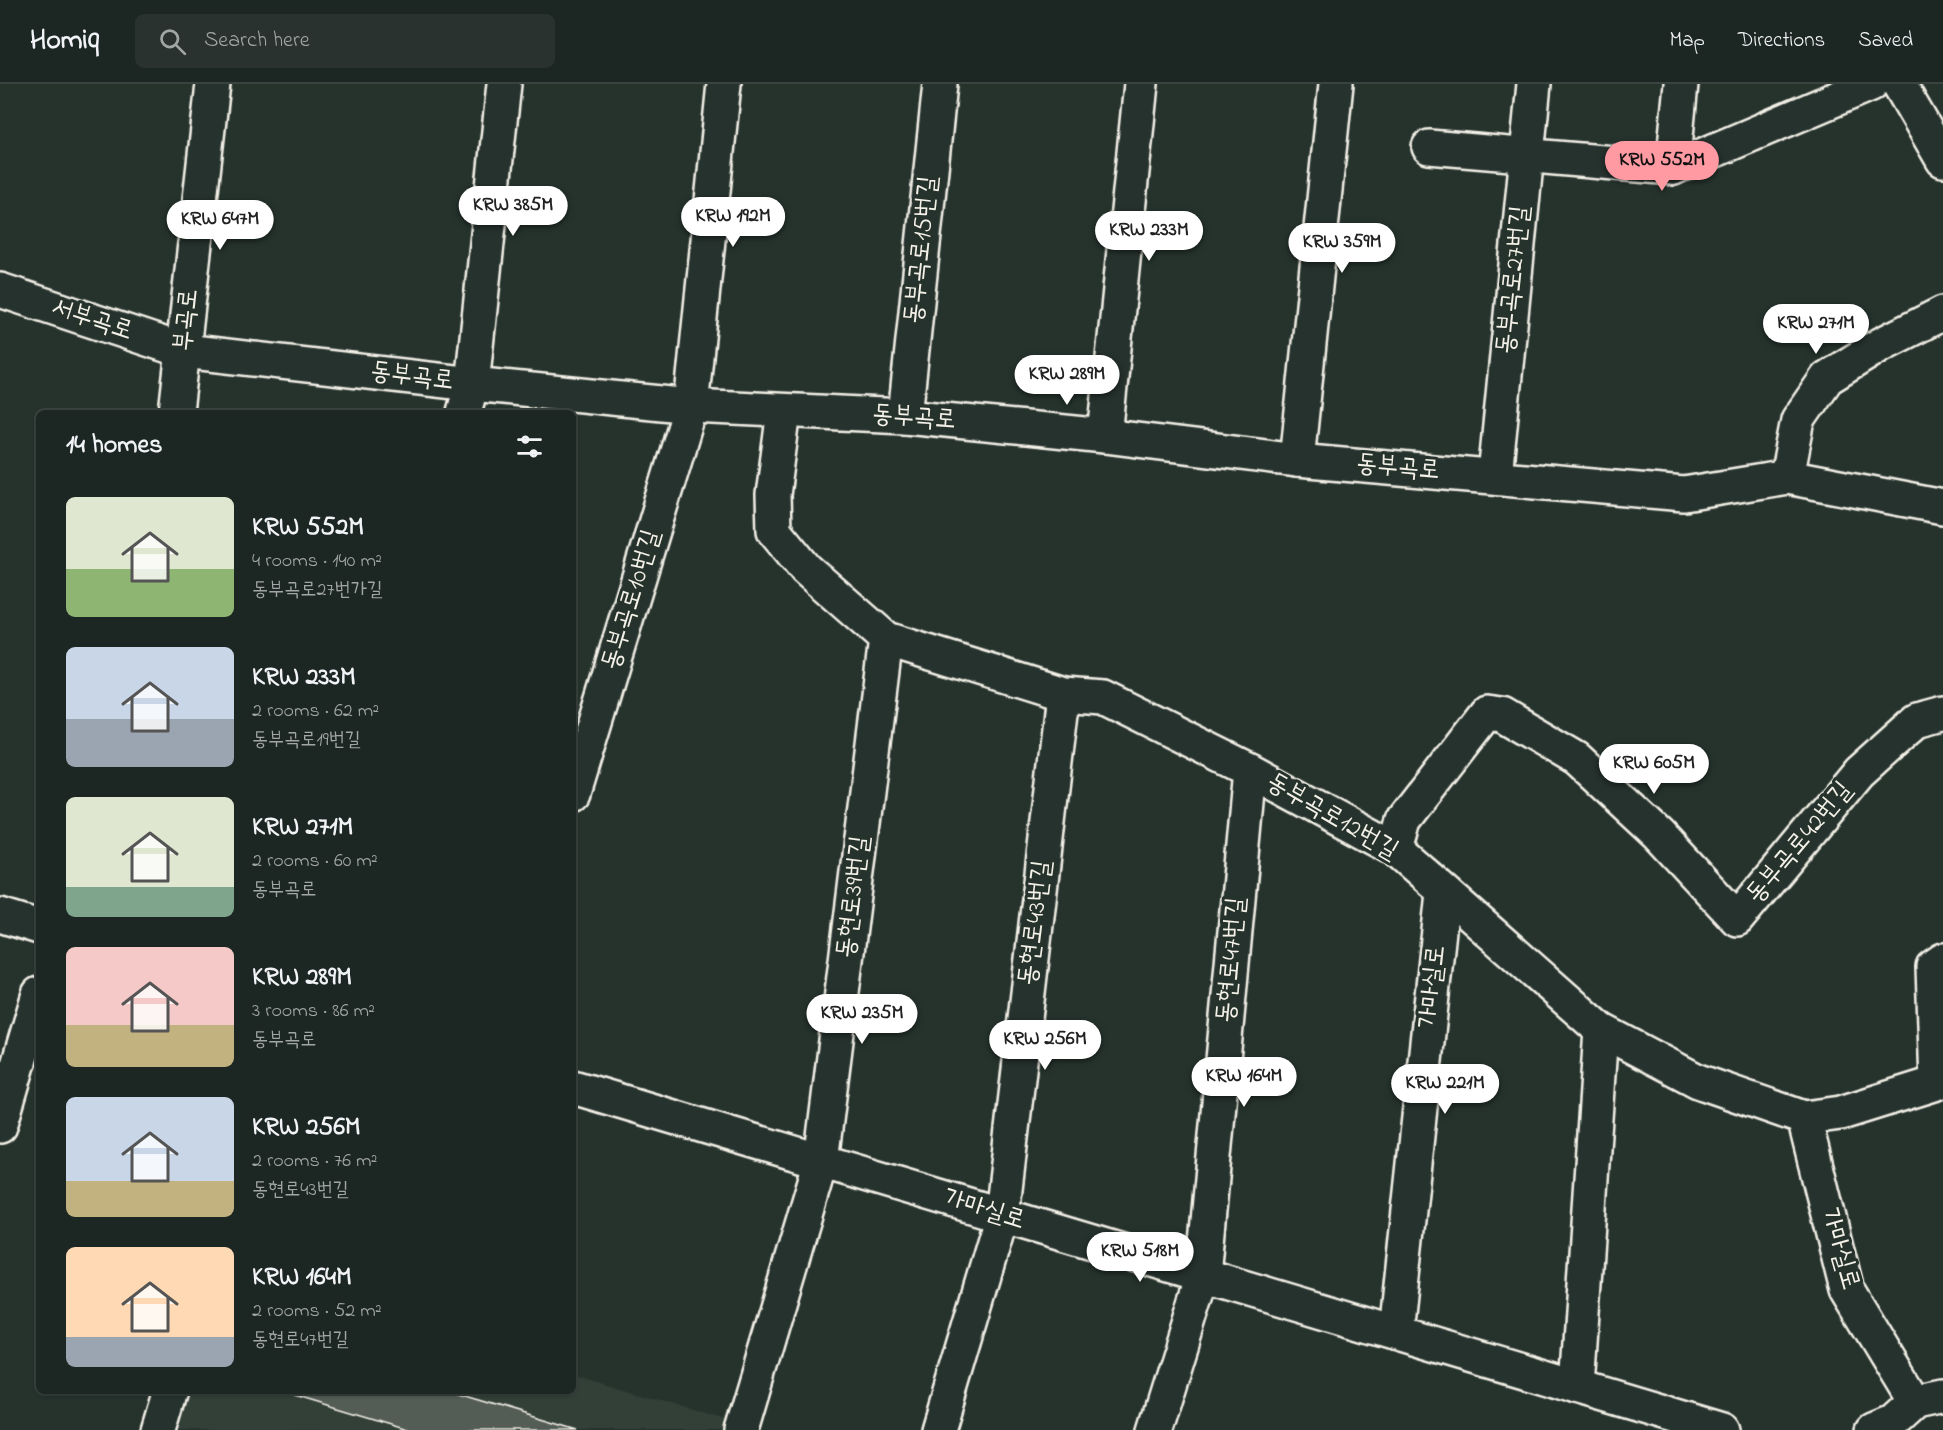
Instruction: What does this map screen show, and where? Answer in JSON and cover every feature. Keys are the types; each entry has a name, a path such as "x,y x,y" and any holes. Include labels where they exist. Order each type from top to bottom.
{"street":[{"name":"부곡로","path":"176,410 213,84"},
{"path":"468,398 504,84"},
{"name":"동부곡로10번길","path":"576,784 691,406 724,84"},
{"name":"동부곡로15번길","path":"905,416 940,84"},
{"path":"1105,435 1141,84"},
{"path":"1297,460 1336,84"},
{"name":"동부곡로27번길","path":"1495,476 1534,84"},
{"path":"1673,168 1681,84"},
{"path":"1429,147 1673,168 1871,84"},
{"path":"1899,84 1943,160"},
{"name":"서부곡로","path":"0,290 184,351"},
{"path":"1787,477 1798,420 1827,378 1880,345 1943,313"},
{"name":"동부곡로","path":"184,351 468,398 905,416 1105,435 1297,460 1684,494 1787,477 1943,507"},
{"name":"동부곡로12번길","path":"784,411 773,495 774,530 806,569 886,639 1063,694 1103,697 1250,770 1396,849 1600,1030 1698,1081 1804,1118 1841,1113 1937,1083 1933,967 1943,960"},
{"name":"동현로39번길","path":"741,1430 821,1161 886,639"},
{"name":"동현로43번길","path":"938,1430 1002,1215 1063,694"},
{"name":"동부곡로42번길","path":"1396,849 1404,820 1487,712 1502,715 1577,759 1659,835 1737,919 1859,772 1917,720 1943,713"},
{"name":"동현로47번길","path":"1155,1430 1203,1275 1250,770"},
{"name":"가마실로","path":"1396,1332 1443,893"},
{"path":"0,915 36,926"},
{"path":"0,1126 36,1004"},
{"path":"1577,1387 1600,1030"},
{"name":"가마실로","path":"576,1087 1722,1430"},
{"name":"가마실로","path":"1804,1118 1847,1290 1929,1399 1893,1422 1874,1430"},
{"path":"158,1430 169,1394"}],"shaded area":[{"path":"576,1375 729,1421 726,1430 175,1430 185,1394 576,1394"}],"building":[{"path":"291,1394 458,1394 578,1430 411,1430"}]}
